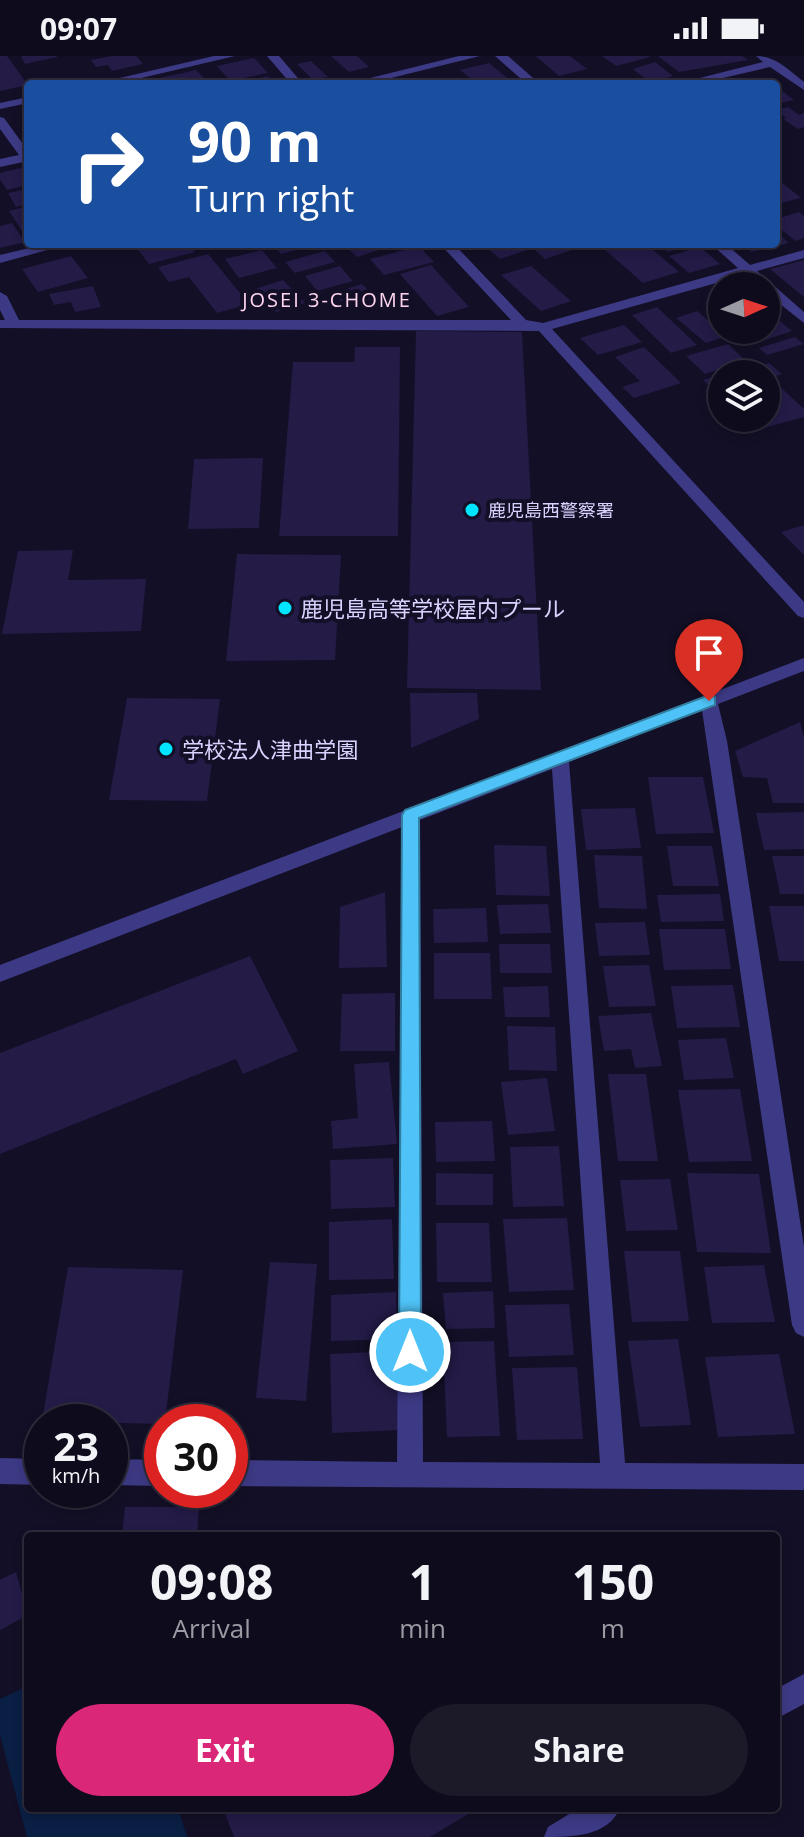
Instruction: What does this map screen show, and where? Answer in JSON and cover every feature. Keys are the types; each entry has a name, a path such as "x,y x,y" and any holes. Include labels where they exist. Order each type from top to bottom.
{"street":[{"path":"118,80 229,56"},
{"path":"273,56 294,80"},
{"path":"369,80 474,56"},
{"path":"501,56 529,80"},
{"path":"696,80 767,60 804,87"},
{"path":"0,106 24,101"},
{"path":"0,121 24,153"},
{"path":"0,163 24,158"},
{"path":"0,259 45,248"},
{"path":"451,248 522,324"},
{"path":"723,248 804,319"},
{"path":"0,296 7,324 522,324 543,327 804,254"},
{"path":"543,327 804,612"},
{"path":"0,974 804,664"},
{"path":"709,701 718,741 804,1325"},
{"path":"560,758 613,1475"},
{"path":"410,1474 411,815"},
{"path":"0,1471 24,1472"},
{"path":"248,1473 804,1477"},
{"path":"780,1703 804,1688"},
{"path":"558,1837 599,1812"}],"water":[{"path":"24,1688 24,1812 179,1812 187,1837 27,1837 0,1735 0,1699"}],"building":[{"path":"0,56 7,56 24,80 24,86 0,91"},
{"path":"21,56 57,56 57,57 25,64"},
{"path":"136,56 143,64 112,71 108,65 96,67 91,60"},
{"path":"331,56 357,56 369,67 349,72"},
{"path":"536,56 570,56 587,69 559,76"},
{"path":"602,56 649,56 650,57 616,66"},
{"path":"658,56 742,56 748,60 679,72"},
{"path":"254,58 268,73 229,80 217,66"},
{"path":"311,61 328,77 313,80 297,64"},
{"path":"655,62 673,76 646,80 633,69"},
{"path":"489,63 510,80 472,80 460,70"},
{"path":"196,70 206,80 151,80"},
{"path":"268,76 272,80 250,80"},
{"path":"780,89 794,100 780,103"},
{"path":"788,107 799,115 804,113 804,127 798,129 783,119 786,118 780,109"},
{"path":"24,167 24,186 7,190 0,180 0,173"},
{"path":"780,181 801,198 780,203"},
{"path":"24,190 24,205 16,207 8,193"},
{"path":"24,207 24,234 9,211"},
{"path":"799,212 804,216 804,238 796,241 780,229 780,218"},
{"path":"12,223 24,242 0,248 0,226"},
{"path":"780,235 789,243 780,245"},
{"path":"137,248 192,248 195,252 149,264"},
{"path":"276,248 304,248 281,254"},
{"path":"347,248 382,249 357,257"},
{"path":"421,248 434,262 384,275 370,259"},
{"path":"487,248 527,250 500,259"},
{"path":"574,248 575,249 545,259 534,249"},
{"path":"603,248 651,248 679,272 643,283"},
{"path":"701,248 720,264 689,273 669,256"},
{"path":"746,248 768,248 751,252"},
{"path":"262,250 277,268 239,278 225,259"},
{"path":"325,251 335,262 295,273 285,262"},
{"path":"208,254 249,304 217,313 189,277 169,282 158,267"},
{"path":"71,256 88,278 38,292 22,269"},
{"path":"804,260 804,297 780,277 780,272 770,269"},
{"path":"431,265 469,307 437,316 400,274"},
{"path":"340,266 353,281 317,291 305,276"},
{"path":"531,266 571,301 541,311 501,275"},
{"path":"283,280 305,303 276,312 255,289"},
{"path":"362,284 376,298 346,307 333,293"},
{"path":"93,286 101,307 75,312 71,302 54,305 49,294"},
{"path":"657,307 697,345 671,353 632,315"},
{"path":"697,311 708,320 708,342 706,343 676,318"},
{"path":"780,321 792,331 780,335"},
{"path":"624,325 642,342 598,355 580,338"},
{"name":"鹿児島西警察署","path":"416,331 522,332 541,690 407,688"},
{"path":"795,337 804,344 767,355 759,348"},
{"path":"728,344 745,360 708,360 708,373 705,374 686,356"},
{"path":"355,347 400,347 398,536 279,536 293,362 354,362"},
{"path":"644,347 681,383 634,398 622,387 640,381 615,357"},
{"path":"780,386 804,409 804,417 780,424"},
{"path":"263,458 259,528 188,529 194,459"},
{"path":"804,525 804,555 781,532"},
{"path":"73,550 68,580 146,579 141,631 2,634 18,551"},
{"name":"鹿児島高等学校屋内プール","path":"237,554 341,555 335,660 226,661"},
{"path":"410,693 477,693 479,719 411,748"},
{"name":"学校法人津曲学園","path":"127,698 220,699 207,801 109,800"},
{"path":"800,722 804,738 804,803 773,803 767,778 743,777 735,751"},
{"path":"648,777 703,777 714,833 656,834"},
{"path":"635,808 641,848 586,850 581,809"},
{"path":"804,812 804,849 764,850 756,813"},
{"path":"494,845 546,846 550,896 496,895"},
{"path":"667,846 712,846 719,886 673,886"},
{"path":"594,855 642,856 647,909 599,908"},
{"path":"772,856 804,856 804,894 780,894"},
{"path":"385,892 387,967 339,968 340,907"},
{"path":"720,894 724,921 661,922 657,895"},
{"path":"548,904 551,933 500,934 497,905"},
{"path":"769,906 804,906 804,961 779,961"},
{"path":"486,908 488,942 434,943 433,909"},
{"path":"645,922 650,955 599,956 595,923"},
{"path":"659,929 725,929 731,969 664,970"},
{"path":"499,944 550,944 552,973 500,973"},
{"path":"434,953 490,953 492,999 434,999"},
{"path":"250,956 298,1051 243,1074 236,1059 0,1154 0,1053"},
{"path":"649,965 656,1006 609,1007 603,966"},
{"path":"733,985 740,1027 677,1028 671,986"},
{"path":"548,986 550,1017 505,1017 503,987"},
{"path":"395,993 395,1051 340,1051 342,994"},
{"path":"651,1013 662,1066 635,1068 631,1049 604,1051 598,1016"},
{"path":"507,1026 555,1027 557,1071 509,1070"},
{"path":"726,1038 734,1078 684,1080 678,1040"},
{"path":"389,1062 397,1144 333,1149 331,1121 358,1118 354,1064"},
{"path":"608,1074 646,1074 658,1161 618,1161"},
{"path":"547,1078 555,1131 508,1135 501,1082"},
{"path":"740,1089 752,1161 689,1162 678,1090"},
{"path":"492,1121 495,1161 436,1162 435,1122"},
{"path":"559,1146 564,1206 513,1207 510,1147"},
{"path":"393,1158 395,1207 331,1209 330,1160"},
{"path":"436,1173 493,1174 493,1205 436,1205"},
{"path":"687,1173 759,1174 771,1253 697,1252"},
{"path":"670,1179 678,1230 626,1231 620,1180"},
{"path":"567,1218 574,1290 509,1292 503,1219"},
{"path":"392,1219 394,1279 329,1280 329,1222"},
{"path":"436,1223 489,1223 492,1282 437,1282"},
{"path":"624,1251 680,1251 689,1321 632,1322"},
{"path":"270,1262 317,1264 306,1401 256,1398"},
{"path":"764,1265 775,1322 712,1323 704,1267"},
{"path":"68,1267 183,1270 167,1404 144,1404 144,1424 128,1423 128,1404 45,1404"},
{"path":"493,1291 495,1328 446,1329 443,1293"},
{"path":"396,1292 397,1339 331,1341 331,1295"},
{"path":"569,1304 574,1355 509,1357 505,1305"},
{"path":"678,1339 691,1425 640,1427 628,1341"},
{"path":"494,1341 500,1436 447,1437 443,1342"},
{"path":"396,1351 400,1430 332,1433 330,1354"},
{"path":"779,1354 795,1434 718,1437 705,1357"},
{"path":"577,1367 583,1439 517,1440 512,1368"},
{"path":"125,1508 199,1508 197,1532 122,1532"},
{"path":"16,1572 24,1601 24,1617 0,1630 0,1580"},
{"path":"225,1812 471,1812 430,1837 234,1837"}],"place":[{"name":"鹿児島西警察署","path":"472,510"},
{"name":"鹿児島高等学校屋内プール","path":"285,608"},
{"name":"学校法人津曲学園","path":"166,749"}],"district":[{"name":"JOSEI 3-CHOME","path":"327,299"}],"route":[{"path":"410,1352 411,815 709,701"}]}
